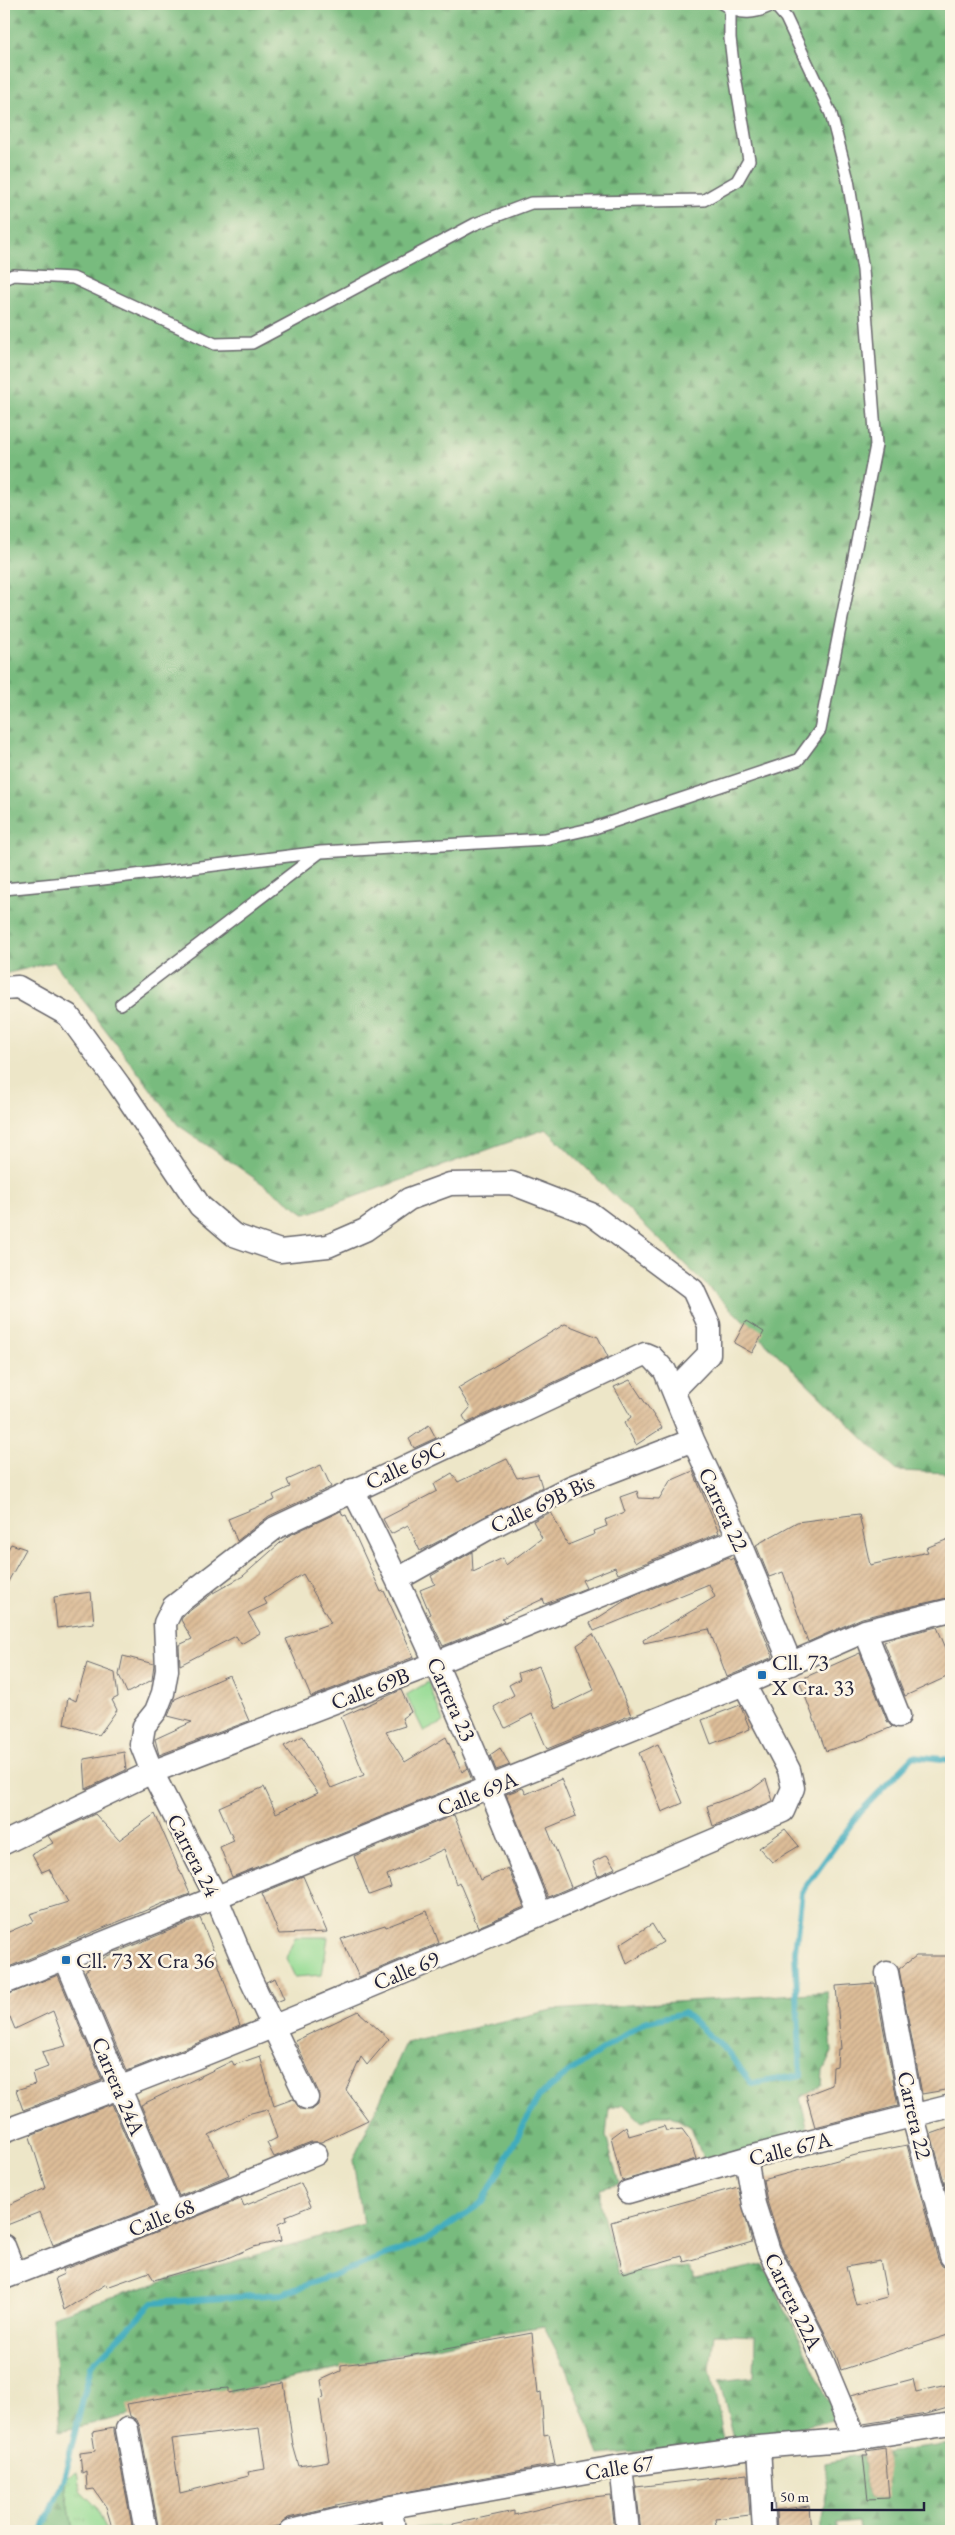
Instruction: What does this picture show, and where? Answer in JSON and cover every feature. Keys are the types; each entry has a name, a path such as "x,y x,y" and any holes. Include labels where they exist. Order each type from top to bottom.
{"street":[{"path":"4,988 18,987 68,1015 119,1085 200,1206 234,1235 280,1251 328,1246 365,1230 409,1199 450,1184 483,1182 511,1183 591,1214 693,1290 709,1325 709,1354 674,1390"},
{"name":"Calle 69C","path":"173,1607 275,1528 645,1354 652,1357"},
{"name":"Carrera 22","path":"652,1357 665,1371 674,1390 692,1440 739,1539 791,1664"},
{"name":"Calle 69B Bis","path":"398,1578 487,1529 571,1487 692,1440"},
{"name":"Carrera 23","path":"353,1490 398,1578 436,1662 491,1787 540,1913"},
{"name":"Calle 69B","path":"4,1843 152,1772 436,1662 739,1539"},
{"name":"Carrera 24","path":"173,1607 165,1622 167,1670 163,1693 156,1710 144,1726 141,1744 152,1772 217,1898 251,1980 275,2026 307,2098"},
{"name":"Calle 69A","path":"4,1983 66,1960 744,1684 865,1630 951,1610"},
{"path":"865,1630 899,1716"},
{"name":"Calle 69","path":"4,2131 121,2088 275,2026 782,1811 793,1788 790,1770 744,1684"},
{"name":"Carrera 24A","path":"66,1960 172,2213"},
{"name":"Carrera 22","path":"887,1972 913,2117 951,2256"},
{"name":"Calle 67A","path":"628,2192 746,2158 951,2106"},
{"name":"Calle 68","path":"10,2276 316,2154"},
{"name":"Carrera 22A","path":"746,2158 754,2204 769,2251 813,2338 856,2439"},
{"path":"4,2246 10,2276"},
{"name":"Calle 67","path":"291,2531 391,2507 621,2466 759,2447 856,2439 951,2424"},
{"path":"127,2429 146,2531"},
{"path":"759,2447 764,2531"},
{"path":"621,2466 628,2531"},
{"path":"391,2507 394,2531"}],"lane":[{"path":"4,279 13,275 73,278 215,344 252,343 475,224 531,204 704,200 737,181 749,160 739,90 733,64 727,6 753,13 774,4 786,18 831,114 848,180 863,270 876,445 820,730 798,760 594,828 545,839 321,852 95,880 4,889"},
{"path":"121,1004 321,852"}],"green space":[{"path":"4,4 951,4 951,1473 897,1471 546,1129 306,1214 178,1125 54,962 4,974"},
{"path":"428,1682 443,1722 424,1732 406,1695"},
{"path":"295,1937 328,1937 322,1975 295,1977 286,1958"},
{"path":"827,1992 832,2052 823,2071 822,2086 800,2098 810,2139 704,2161 691,2127 670,2115 655,2115 642,2122 623,2104 609,2109 606,2136 619,2184 600,2189 600,2204 618,2274 689,2267 695,2279 764,2264 837,2419 735,2441 719,2381 754,2377 755,2336 714,2334 710,2369 725,2444 599,2455 573,2384 544,2326 481,2336 60,2431 52,2316 168,2280 363,2224 353,2160 406,2043 552,2010"},
{"path":"951,2444 951,2530 859,2531 858,2521 837,2523 837,2531 821,2531 827,2495 825,2462 863,2455 868,2499 888,2498 885,2453"},
{"path":"77,2471 80,2490 97,2507 107,2531 73,2531 64,2478"},
{"path":"64,2478 73,2531 42,2531"},
{"path":"446,2526 446,2531 396,2531 396,2529"}],"building":[{"path":"746,1321 764,1332 752,1353 734,1343"},
{"path":"565,1324 598,1337 608,1357 467,1423 463,1416 470,1408 458,1388"},
{"path":"630,1380 662,1428 636,1445 624,1423 631,1417 614,1387"},
{"path":"429,1425 436,1438 414,1448 409,1439"},
{"path":"507,1459 517,1478 538,1474 542,1487 420,1551 408,1525 391,1534 383,1519 437,1491 434,1484 452,1473 458,1482"},
{"path":"321,1465 331,1487 269,1516 237,1541 228,1519 275,1500 273,1495 290,1487 287,1480"},
{"path":"693,1471 719,1533 618,1574 615,1567 582,1580 586,1588 545,1604 543,1599 502,1618 504,1621 443,1646 428,1615 430,1614 420,1590 435,1584 431,1576 472,1552 473,1572 503,1558 506,1565 542,1538 533,1521 551,1512 568,1545 595,1534 594,1531 607,1526 605,1520 625,1512 620,1497 637,1491 639,1498 659,1499 670,1481"},
{"path":"341,1511 343,1516 346,1515 381,1592 384,1591 414,1657 311,1697 286,1639 331,1623 303,1574 264,1599 267,1604 248,1613 260,1633 241,1644 236,1636 180,1665 179,1645 192,1639 181,1620 183,1616 213,1593 243,1576 288,1536"},
{"path":"859,1514 870,1565 928,1552 926,1548 951,1538 951,1597 862,1618 808,1642 783,1572 769,1577 756,1545 797,1522"},
{"path":"11,1544 26,1549 4,1589 4,1556"},
{"path":"729,1557 730,1560 733,1558 773,1657 727,1677 709,1629 644,1643 643,1640 715,1597 709,1584 594,1631 590,1623 629,1598"},
{"path":"91,1592 94,1623 57,1628 54,1597"},
{"path":"937,1627 951,1660 951,1675 905,1696 884,1642 896,1637"},
{"path":"593,1634 612,1670 631,1715 547,1749 532,1714 505,1728 494,1707 514,1695 509,1685 520,1679 518,1673 539,1666 555,1709 594,1690 577,1645"},
{"path":"860,1653 887,1721 892,1727 861,1740 826,1751 799,1680"},
{"path":"123,1656 154,1664 152,1680 127,1693 119,1675"},
{"path":"87,1663 115,1673 118,1697 112,1700 117,1710 99,1735 64,1724 68,1697 76,1701"},
{"path":"229,1675 249,1721 159,1755 155,1739 192,1722 168,1716 175,1699"},
{"path":"401,1690 411,1712 402,1718 405,1726 386,1732 405,1762 446,1737 462,1772 467,1768 472,1780 232,1877 220,1847 234,1841 219,1807 264,1787 276,1813 318,1793 284,1746 303,1736 331,1788 364,1775 341,1717"},
{"path":"740,1705 750,1729 711,1744 702,1720"},
{"path":"658,1744 683,1803 662,1812 639,1753"},
{"path":"500,1748 510,1765 496,1770 490,1755"},
{"path":"124,1752 126,1770 86,1789 84,1759"},
{"path":"561,1779 576,1816 547,1828 571,1887 548,1897 506,1794 523,1788 526,1794"},
{"path":"766,1779 773,1801 713,1826 707,1806 751,1790"},
{"path":"95,1814 119,1840 155,1814 190,1894 166,1902 4,1969 4,1934 34,1921 30,1914 68,1902 49,1869 42,1872 32,1854 53,1843 48,1836"},
{"path":"454,1815 480,1880 508,1868 524,1907 478,1927 459,1882 456,1884 444,1849 387,1875 391,1887 369,1895 354,1856"},
{"path":"785,1829 799,1846 772,1862 759,1848"},
{"path":"607,1855 615,1868 598,1876 593,1862"},
{"path":"303,1876 327,1932 279,1934 262,1893"},
{"path":"427,1911 439,1943 359,1977 341,1939 385,1925 386,1927"},
{"path":"200,1918 240,2026 127,2071 85,1971 107,1956"},
{"path":"652,1924 663,1942 627,1964 620,1944"},
{"path":"916,1956 951,1956 951,2089 922,2094 899,1969"},
{"path":"58,1975 102,2080 23,2110 16,2090 35,2084 32,2073 48,2067 42,2052 66,2046 53,2011 15,2029 10,2017 4,2020 4,1996"},
{"path":"275,1978 284,1999 276,2002 266,1982"},
{"path":"875,1983 898,2106 815,2127 806,2095 832,2085 833,2067 837,2066 838,2049 841,2049 836,1986"},
{"path":"358,2011 389,2039 367,2065 361,2057 346,2090 368,2120 321,2142 311,2142 274,2157 267,2143 277,2138 267,2109 251,2113 209,2135 229,2175 179,2196 141,2105 232,2061 234,2065 260,2056 274,2106 293,2099 300,2109 312,2110 318,2105 319,2093 295,2041"},
{"path":"112,2104 155,2206 53,2245 40,2212 7,2225 4,2207 46,2188 30,2137 33,2134"},
{"path":"626,2126 629,2136 664,2126 666,2131 682,2129 690,2140 696,2159 622,2181 611,2137"},
{"path":"951,2127 951,2207 931,2134"},
{"path":"907,2145 938,2259 942,2266 951,2269 951,2334 841,2370 836,2355 781,2246 767,2201 763,2180 856,2155","holes":["880,2261 887,2297 856,2305 846,2267"]},
{"path":"301,2183 311,2206 286,2216 287,2220 278,2224 281,2241 253,2247 225,2259 154,2280 149,2272 107,2287 106,2284 64,2310 55,2278 64,2274 62,2270 241,2199 244,2206"},
{"path":"738,2187 752,2242 684,2262 682,2256 623,2273 611,2222"},
{"path":"532,2333 538,2393 541,2392 544,2435 549,2434 555,2464 336,2505 336,2507 288,2518 279,2526 246,2531 159,2531 140,2427 137,2420 130,2416 127,2404 207,2390 229,2388 229,2393 284,2383 293,2445 299,2466 329,2461 319,2399 324,2398 321,2380 341,2371 341,2365 403,2357","holes":["259,2428 265,2469 248,2472 249,2476 180,2493 172,2439"]},
{"path":"913,2379 916,2392 951,2384 951,2407 927,2414 863,2424 851,2395"},
{"path":"114,2428 133,2531 113,2531 106,2507 94,2489 87,2490 86,2471 82,2473 80,2453 95,2451 92,2432"},
{"path":"885,2448 889,2498 868,2499 863,2455 868,2455 866,2451"},
{"path":"747,2474 750,2515 715,2519 717,2531 641,2531 636,2487"},
{"path":"611,2495 615,2531 454,2531 453,2524 514,2511 514,2515 585,2498"},
{"path":"809,2506 811,2531 777,2531 776,2510"}],"waterway":[{"path":"42,2531 64,2478 91,2366 153,2303 282,2294 425,2241 483,2202 539,2096 572,2070 644,2022 684,2013 727,2051 752,2084 801,2075 795,1951 802,1892 860,1812 914,1756 951,1760"}],"place":[{"name":"Cll. 73 X Cra. 33","path":"762,1675"},
{"name":"Cll. 73 X Cra 36","path":"66,1960"}]}
